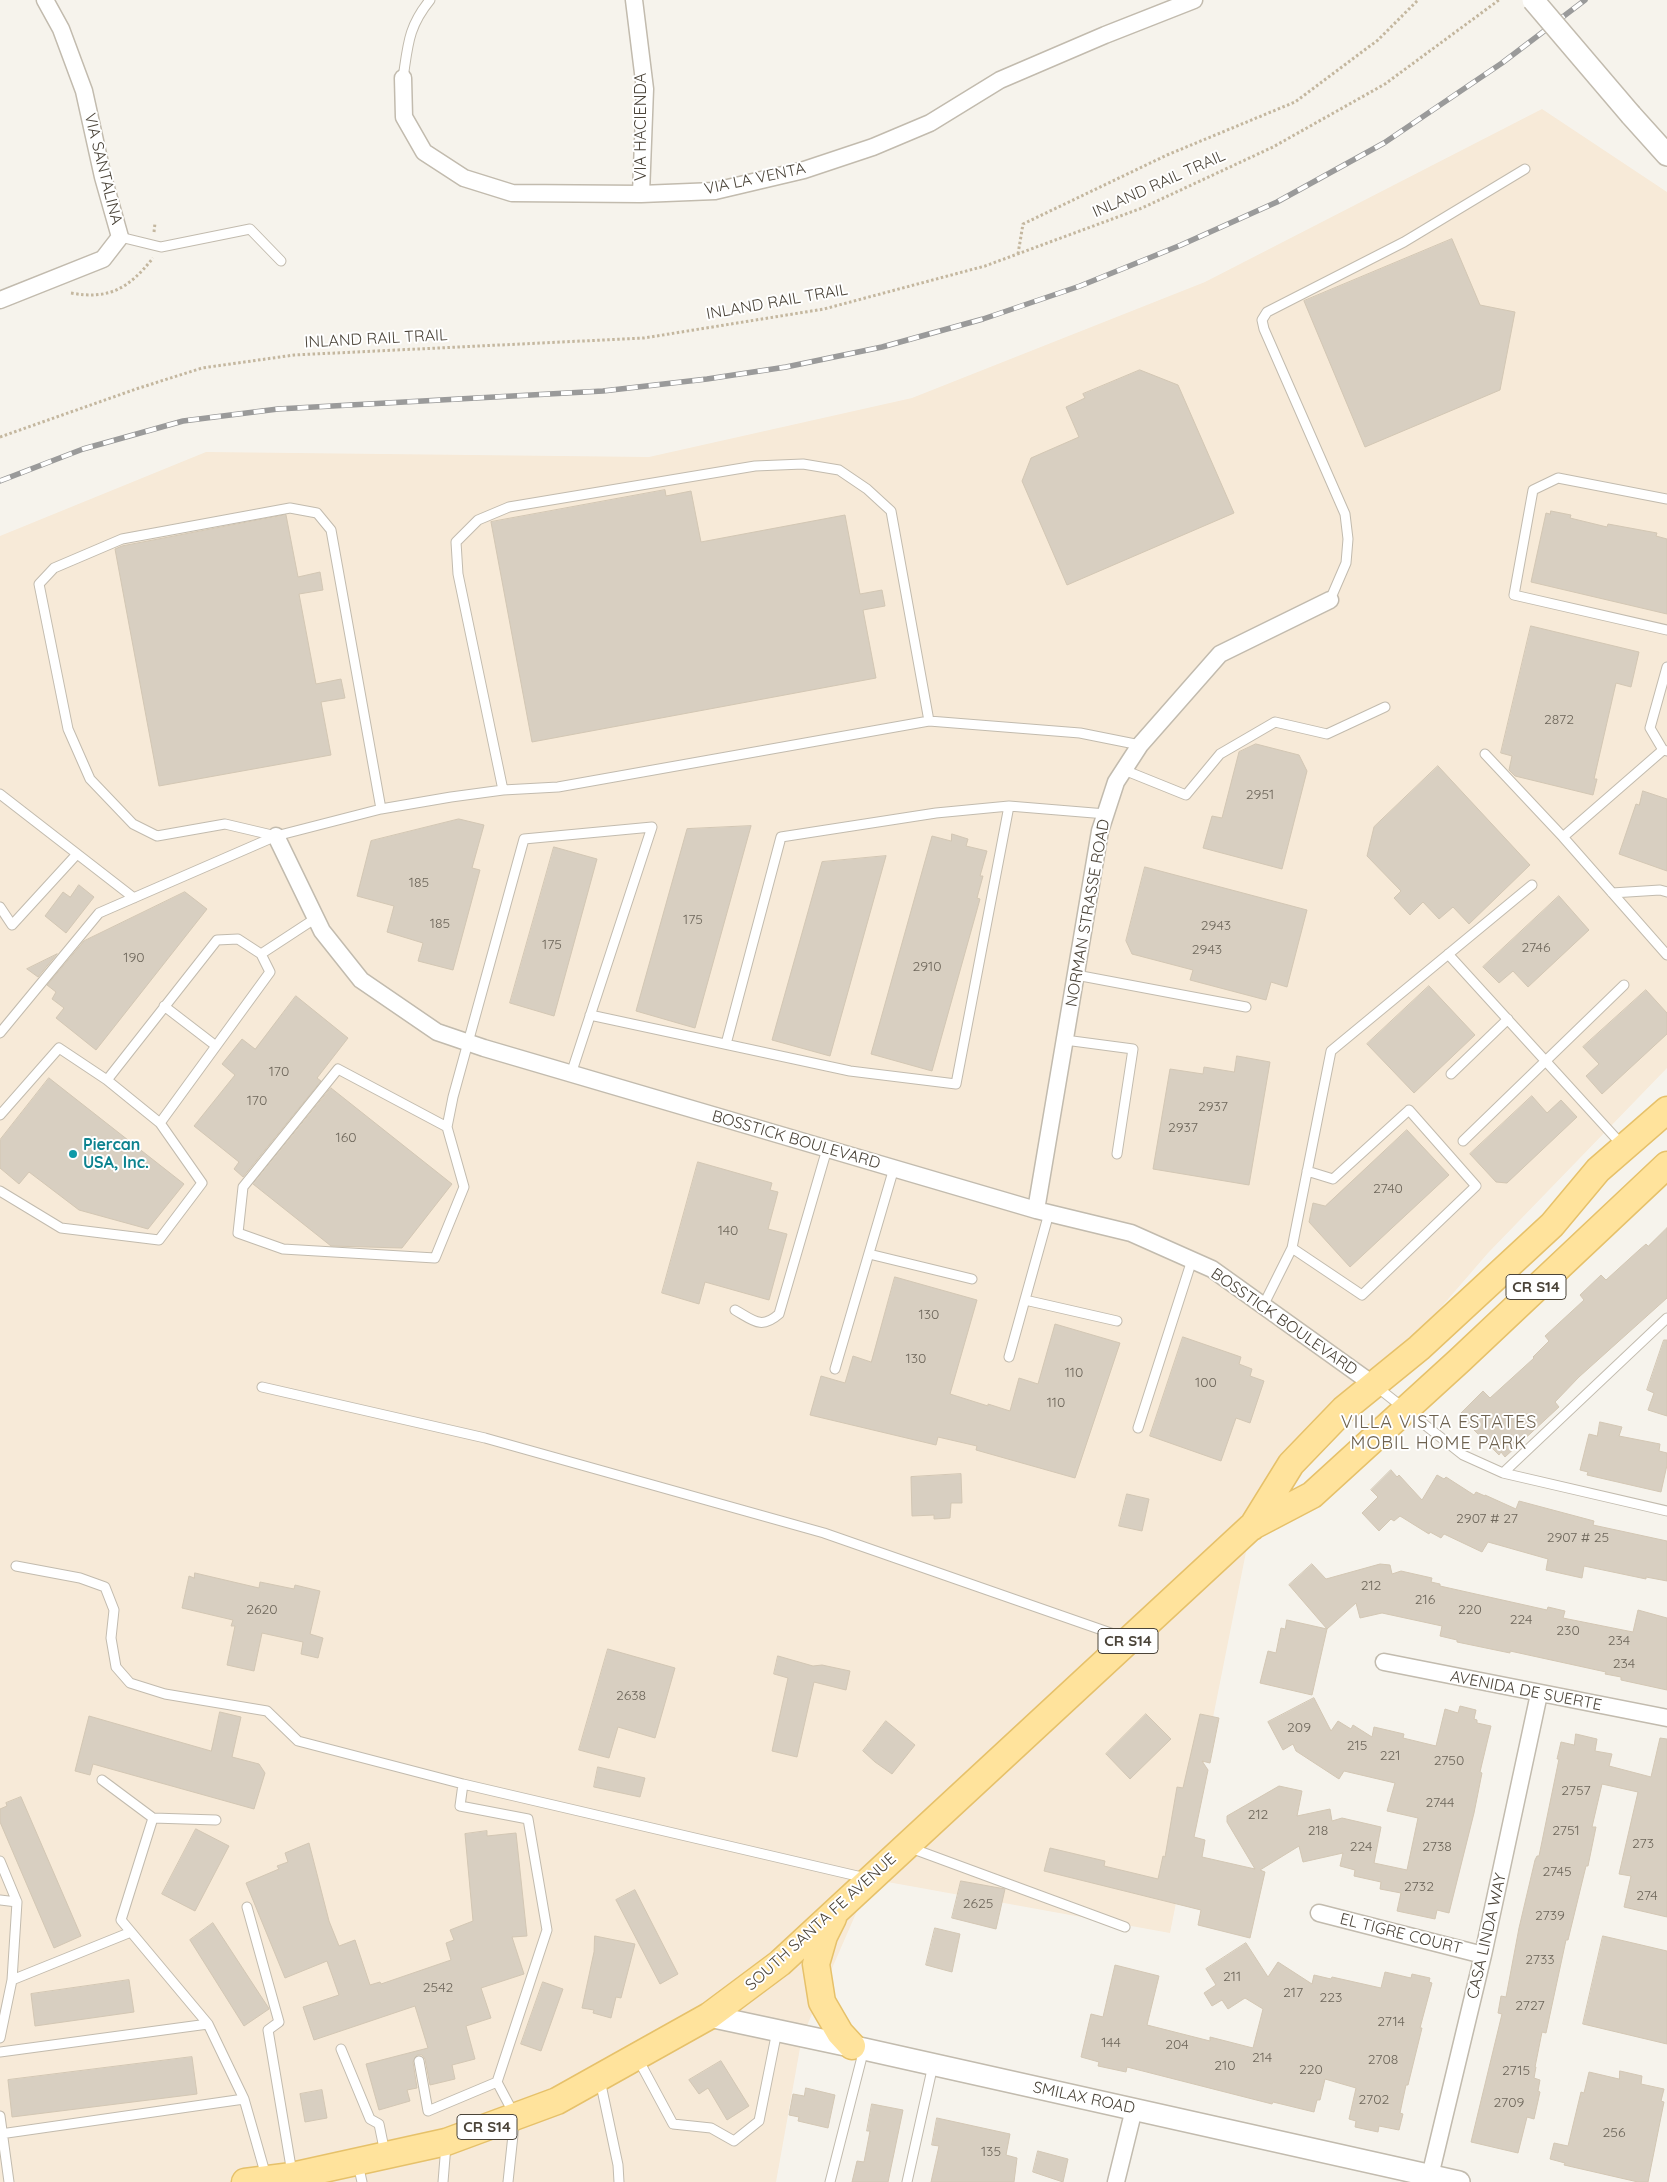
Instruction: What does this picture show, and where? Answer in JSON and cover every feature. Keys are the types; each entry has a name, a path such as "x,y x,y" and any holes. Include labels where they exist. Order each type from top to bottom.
{"main road":[{"name":"SOUTH SANTA FE AVENUE","path":"268,2180 360,2172 386,2155 446,2142 557,2100 709,2016 780,1963 1251,1527 1291,1464 1344,1410 1419,1348 1552,1225 1598,1170 1667,1110"},
{"name":"SOUTH SANTA FE AVENUE","path":"1251,1527 1312,1495 1406,1410 1667,1164"},
{"path":"838,1908 824,1936 816,1964 822,2002 840,2033 858,2047"}],"street":[{"name":"VIA SANTALINA","path":"0,300 103,259 120,237 103,178 84,90 61,29 45,0"},
{"name":"VIA HACIENDA","path":"634,0 645,89 641,194"},
{"name":"VIA LA VENTA","path":"403,78 404,118 424,152 464,178 512,193 641,194 715,190 804,170 873,147 930,123 1000,80 1105,35 1194,0"},
{"path":"1533,0 1667,155"},
{"name":"NORMAN STRASSE ROAD","path":"1043,1212 1065,1040 1100,831 1116,782 1140,745 1220,654 1330,600"},
{"name":"BOSSTICK BOULEVARD","path":"276,836 322,932 361,980 437,1032 571,1074 1043,1212 1131,1233 1212,1270 1374,1385"},
{"name":"AVENIDA DE SUERTE","path":"1384,1662 1667,1718"},
{"name":"CASA LINDA WAY","path":"1435,2179 1539,1694"},
{"name":"EL TIGRE COURT","path":"1319,1913 1484,1955"},
{"name":"SMILAX ROAD","path":"709,2016 858,2047 1435,2179"},
{"path":"1116,2182 1134,2109"}],"lane":[{"name":"VIA LA VENTA","path":"403,78 409,34 420,13 430,0"},
{"path":"1330,600 1346,562 1348,539 1345,514 1264,329 1262,320 1267,312 1404,242 1525,169"},
{"path":"120,237 161,248 250,229 281,261"},
{"path":"503,790 458,574 456,542 478,520 510,508 755,466 803,464 839,470 867,489 891,511 929,721"},
{"path":"1667,499 1558,478 1533,490 1514,595 1667,630"},
{"path":"276,836 225,824 157,836 133,824 90,779 68,729 39,584 54,568 122,539 290,508 317,513 330,530 381,809"},
{"path":"1563,837 1665,750 1650,728 1667,667"},
{"path":"1124,770 1186,795 1220,754 1275,722 1327,734 1385,707"},
{"path":"0,1033 99,913 276,836 381,809 503,790 558,787 929,721 1080,733 1140,745"},
{"path":"1485,754 1563,837 1667,955"},
{"path":"0,794 134,898"},
{"path":"590,1015 850,1071 956,1084 1010,806"},
{"path":"726,1044 781,837 936,812 1010,806 1106,814"},
{"path":"447,1127 338,1070 243,1187 238,1233 284,1249 435,1258 464,1187 447,1127 453,1097 524,839 652,827 571,1074"},
{"path":"0,907 12,925 77,854"},
{"path":"1263,1306 1292,1248 1331,1051 1532,885"},
{"path":"1612,892 1660,890 1667,892"},
{"path":"261,954 316,918"},
{"path":"107,1080 216,940 238,939 261,954 270,972 160,1123"},
{"path":"1448,954 1624,1147"},
{"path":"1076,975 1246,1007"},
{"path":"1463,1141 1547,1062 1624,985"},
{"path":"164,1006 216,1046"},
{"path":"1451,1074 1508,1019"},
{"path":"1065,1040 1133,1049 1116,1154"},
{"path":"0,1115 59,1048 107,1080 160,1123 202,1183 159,1240 61,1228 0,1191"},
{"path":"1292,1248 1362,1295 1476,1186 1409,1110 1332,1179 1308,1171"},
{"path":"735,1310 759,1323 770,1322 779,1314 827,1149"},
{"path":"835,1369 894,1168"},
{"path":"1009,1358 1025,1300 1043,1212"},
{"path":"869,1254 972,1279"},
{"path":"1138,1428 1192,1260"},
{"path":"1025,1300 1117,1321"},
{"path":"1503,1474 1667,1318"},
{"path":"1374,1385 1463,1455 1503,1474 1667,1511"},
{"path":"262,1387 485,1438 824,1533 1129,1640"},
{"path":"16,1566 80,1578 105,1587 114,1610 112,1638 116,1667 130,1683 165,1694 267,1711 298,1741 463,1784 871,1879"},
{"path":"102,1780 153,1818 216,1820"},
{"path":"463,1784 460,1806 528,1820 547,1930 498,2082 515,2116 508,2182"},
{"path":"153,1818 121,1920 208,2024 244,2099 268,2180"},
{"path":"906,1846 1125,1927"},
{"path":"0,1860 17,1902 12,1980 0,2038"},
{"path":"0,1900 17,1902"},
{"path":"247,1906 279,2022 268,2030 268,2180"},
{"path":"12,1980 131,1932"},
{"path":"0,2052 208,2024"},
{"path":"637,2056 673,2124 711,2128 734,2141 759,2121 777,2031"},
{"path":"830,2182 858,2047"},
{"path":"341,2049 370,2119 379,2124 386,2155"},
{"path":"419,2061 428,2111 498,2082"},
{"path":"907,2182 933,2065"},
{"path":"599,2077 618,2165 619,2182"},
{"path":"1,2134 244,2099"},
{"path":"0,2116 9,2182"},
{"path":"443,2182 446,2142"}],"path":[{"path":"1018,254 1023,224 1167,155 1295,102 1378,40 1418,0"},
{"name":"INLAND RAIL TRAIL","path":"0,437 202,368 294,355 644,338 824,310 985,266 1142,208 1273,147 1385,84 1498,0"}],"shaded area":[{"path":"1542,109 1667,192 1667,1068 1488,1253 1251,1527 1170,1933 871,1879 802,2037 776,2182 0,2182 0,536 206,452 649,457 912,398 1205,282"}],"building":[{"path":"1452,239 1480,305 1515,312 1500,390 1365,447 1304,301"},
{"path":"1140,370 1178,385 1234,513 1067,585 1022,481 1031,458 1079,437 1066,407 1085,398 1083,394"},
{"path":"665,490 666,496 691,491 701,542 845,515 860,594 882,590 885,606 863,610 876,678 532,742 491,522"},
{"path":"1551,511 1571,515 1570,518 1607,527 1608,524 1657,533 1656,536 1667,539 1667,614 1531,582 1546,513 1550,514"},
{"path":"286,515 298,577 320,572 323,590 299,594 316,684 341,679 345,698 321,702 331,755 159,786 115,549 122,546"},
{"path":"1531,626 1639,652 1631,687 1616,683 1594,779 1597,779 1593,795 1515,776 1509,770 1512,756 1501,753"},
{"path":"1256,744 1299,755 1307,771 1282,869 1203,848 1212,816 1222,818 1239,752"},
{"path":"1438,766 1530,865 1469,924 1453,907 1439,919 1423,902 1410,915 1394,898 1401,891 1367,856 1374,827"},
{"path":"1643,791 1667,799 1667,871 1619,854 1636,804 1639,805"},
{"path":"459,819 484,825 472,868 480,870 453,970 418,961 423,943 387,932 394,906 357,896 371,841"},
{"path":"751,826 695,1028 636,1011 687,829"},
{"path":"952,834 968,839 966,846 987,851 980,876 983,876 977,898 980,899 932,1071 871,1054 932,836 951,841"},
{"path":"554,847 597,859 554,1016 510,1003"},
{"path":"886,856 830,1056 772,1040 822,862"},
{"path":"1145,867 1307,910 1287,987 1271,982 1266,1000 1190,980 1193,970 1132,954 1126,941"},
{"path":"79,885 94,897 66,933 45,916 63,892 70,897"},
{"path":"185,892 207,909 96,1050 56,1018 64,1008 52,999 56,992 47,985 84,941"},
{"path":"1559,896 1589,930 1528,987 1513,971 1499,983 1483,967"},
{"path":"57,954 38,977 27,969"},
{"path":"1429,986 1475,1035 1414,1093 1367,1044"},
{"path":"1646,990 1667,1013 1667,1034 1602,1094 1586,1076 1599,1064 1583,1047"},
{"path":"296,996 348,1038 317,1078 321,1081 243,1177 234,1169 239,1162 194,1126 235,1075 222,1064 242,1039 255,1049"},
{"path":"1237,1056 1270,1062 1249,1185 1153,1169 1170,1069 1203,1074 1204,1067 1234,1072"},
{"name":"Piercan USA, Inc.","path":"49,1078 184,1184 148,1229 79,1210 29,1172 19,1184 0,1168 0,1140"},
{"path":"331,1088 452,1184 402,1248 331,1246 253,1184"},
{"path":"1532,1096 1547,1113 1561,1100 1577,1117 1507,1183 1496,1182 1470,1154"},
{"path":"1407,1130 1449,1175 1350,1267 1309,1222 1313,1203 1325,1206"},
{"path":"698,1162 772,1183 770,1190 778,1192 768,1229 787,1234 769,1300 705,1282 699,1304 662,1293"},
{"path":"1667,1228 1667,1298 1579,1377 1555,1402 1559,1407 1505,1457 1501,1452 1499,1455 1459,1415 1483,1391 1490,1398 1534,1358 1549,1341 1545,1336 1584,1300 1580,1295 1601,1275 1606,1280"},
{"path":"895,1277 977,1300 950,1394 988,1406 988,1404 1010,1411 1019,1378 1038,1384 1055,1324 1120,1343 1075,1478 976,1450 977,1446 938,1437 936,1445 810,1415 821,1376 845,1383 853,1356 871,1362"},
{"path":"1183,1337 1241,1357 1239,1364 1252,1369 1250,1376 1264,1381 1250,1423 1236,1418 1221,1461 1150,1436"},
{"path":"1664,1340 1667,1340 1667,1416 1648,1410 1654,1393 1647,1390"},
{"path":"1600,1422 1622,1427 1619,1436 1660,1444 1659,1451 1667,1453 1667,1465 1661,1492 1587,1475 1588,1472 1580,1470 1589,1434 1597,1436"},
{"path":"1391,1470 1397,1477 1399,1475 1422,1500 1437,1475 1444,1479 1446,1477 1474,1495 1476,1492 1485,1495 1516,1509 1519,1501 1594,1521 1593,1525 1667,1541 1667,1581 1646,1577 1646,1579 1584,1566 1582,1578 1546,1570 1548,1559 1488,1542 1482,1552 1444,1534 1441,1538 1430,1532 1429,1534 1400,1516 1394,1521 1391,1519 1379,1531 1362,1513 1378,1497 1371,1490"},
{"path":"961,1474 962,1503 951,1503 950,1518 934,1519 934,1515 912,1516 911,1477"},
{"path":"1127,1494 1149,1499 1142,1531 1119,1526"},
{"path":"1312,1564 1326,1579 1380,1564 1390,1565 1392,1574 1401,1571 1432,1578 1431,1582 1440,1584 1440,1586 1547,1610 1548,1607 1565,1611 1563,1618 1633,1632 1638,1610 1667,1618 1667,1690 1621,1680 1621,1677 1605,1674 1606,1672 1510,1651 1510,1653 1457,1642 1457,1640 1440,1636 1442,1626 1382,1613 1360,1618 1356,1603 1327,1629 1289,1585"},
{"path":"195,1573 259,1588 260,1582 294,1589 295,1585 320,1591 310,1634 323,1638 318,1658 301,1654 303,1642 262,1633 254,1671 227,1665 235,1626 231,1626 233,1620 182,1608 189,1576 194,1578"},
{"path":"1287,1620 1327,1629 1312,1695 1260,1683 1268,1651 1276,1653 1281,1628 1285,1629"},
{"path":"608,1649 675,1668 655,1738 618,1727 609,1758 579,1750"},
{"path":"778,1656 813,1666 822,1665 850,1671 846,1690 814,1682 797,1757 772,1751 788,1678 774,1674"},
{"path":"1314,1698 1331,1731 1338,1721 1351,1729 1353,1725 1372,1737 1374,1727 1404,1734 1403,1738 1436,1746 1445,1709 1458,1713 1460,1706 1476,1710 1474,1719 1477,1720 1477,1723 1491,1726 1480,1772 1482,1773 1474,1813 1449,1913 1437,1910 1435,1919 1397,1911 1401,1893 1380,1889 1381,1882 1354,1876 1355,1870 1340,1866 1343,1853 1303,1862 1299,1846 1260,1870 1265,1872 1250,1938 1198,1925 1201,1910 1044,1871 1050,1848 1105,1861 1104,1866 1158,1879 1163,1856 1165,1857 1177,1787 1183,1788 1200,1714 1219,1718 1210,1763 1202,1761 1208,1770 1194,1837 1205,1840 1202,1857 1255,1869 1227,1822 1227,1816 1279,1786 1302,1791 1297,1816 1330,1809 1332,1821 1342,1818 1381,1827 1374,1863 1407,1870 1418,1818 1387,1811 1395,1783 1344,1771 1339,1779 1296,1751 1293,1744 1283,1750 1268,1722"},
{"path":"220,1712 241,1717 232,1757 259,1764 265,1773 254,1809 93,1764 90,1775 75,1771 89,1716 211,1751"},
{"path":"1146,1714 1171,1739 1130,1779 1106,1754"},
{"path":"886,1721 915,1745 892,1774 863,1751"},
{"path":"1576,1734 1597,1739 1595,1751 1612,1754 1609,1766 1651,1777 1660,1738 1667,1739 1667,1917 1624,1907 1631,1876 1619,1874 1638,1792 1602,1784 1592,1827 1596,1827 1588,1866 1586,1866 1568,1940 1566,1940 1546,2033 1542,2032 1535,2067 1534,2078 1540,2080 1538,2091 1540,2092 1534,2119 1527,2117 1518,2153 1471,2142 1502,2014 1498,2013 1501,1996 1506,1997 1519,1928 1535,1860 1539,1856 1561,1742 1574,1745"},
{"path":"598,1767 645,1778 640,1797 594,1787"},
{"path":"21,1797 81,1936 54,1948 0,1822 0,1809 7,1806 6,1803"},
{"path":"196,1829 229,1846 195,1911 162,1894"},
{"path":"487,1831 487,1836 516,1833 527,1936 512,1937 524,1974 481,1988 491,2018 466,2026 475,2059 452,2065 455,2079 430,2085 425,2059 422,2055 417,2055 413,2062 417,2088 407,2090 410,2101 379,2110 366,2064 428,2048 415,2006 314,2040 303,2007 339,1995 327,1961 285,1978 246,1883 279,1869 277,1866 288,1862 285,1853 309,1843 329,1921 339,1946 355,1940 370,1985 380,1982 381,1984 451,1960 446,1943 454,1940 450,1930 473,1921 465,1834"},
{"path":"961,1881 1005,1889 996,1929 952,1918"},
{"path":"635,1890 678,1974 660,1984 616,1900"},
{"path":"213,1923 269,2009 244,2026 190,1940"},
{"path":"935,1928 960,1934 952,1972 926,1965"},
{"path":"595,1936 635,1944 621,1998 616,1997 611,2018 593,2013 594,2010 582,2008 594,1952"},
{"path":"1603,1936 1667,1951 1667,2044 1583,2024"},
{"path":"1246,1943 1268,1977 1278,1962 1312,1984 1314,1975 1381,1988 1385,1972 1411,1978 1412,1974 1430,1978 1429,1982 1432,1983 1408,2085 1406,2085 1400,2113 1403,2114 1399,2130 1379,2126 1378,2132 1355,2127 1356,2121 1349,2119 1356,2088 1325,2079 1320,2100 1317,2100 1314,2112 1273,2102 1272,2104 1127,2067 1126,2072 1098,2066 1099,2062 1081,2057 1091,2014 1103,2017 1115,1965 1159,1976 1147,2025 1210,2041 1210,2037 1253,2048 1263,2009 1245,1998 1228,2009 1222,2000 1212,2006 1204,1993 1216,1985 1206,1969"},
{"path":"129,1980 134,2012 35,2026 31,1994"},
{"path":"543,1982 563,1989 541,2051 521,2044"},
{"path":"192,2057 197,2094 12,2117 8,2080"},
{"path":"721,2061 749,2106 727,2120 708,2088 699,2094 689,2080"},
{"path":"1620,2071 1642,2076 1641,2084 1664,2089 1661,2101 1664,2102 1648,2182 1638,2182 1564,2165 1565,2163 1550,2159 1554,2143 1568,2146 1581,2092 1584,2093 1589,2072 1619,2079"},
{"path":"806,2088 835,2095 828,2128 798,2121 799,2117 789,2115 793,2094 804,2096"},
{"path":"322,2090 327,2118 305,2122 300,2094"},
{"path":"872,2104 903,2110 888,2182 852,2182 857,2161 864,2162 870,2131 867,2131"},
{"path":"937,2118 1010,2134 1006,2155 1017,2158 1014,2182 931,2182 939,2146 932,2145"},
{"path":"1038,2151 1068,2159 1063,2182 1033,2172"}],"railway":[{"path":"0,481 83,449 183,421 278,409 603,391 707,379 786,367 882,347 983,319 1080,286 1181,245 1277,202 1384,143 1502,63 1585,0"}],"place":[{"name":"Piercan USA, Inc.","path":"73,1154"}],"district":[{"name":"VILLA VISTA ESTATES MOBIL HOME PARK","path":"1439,1434"}]}
